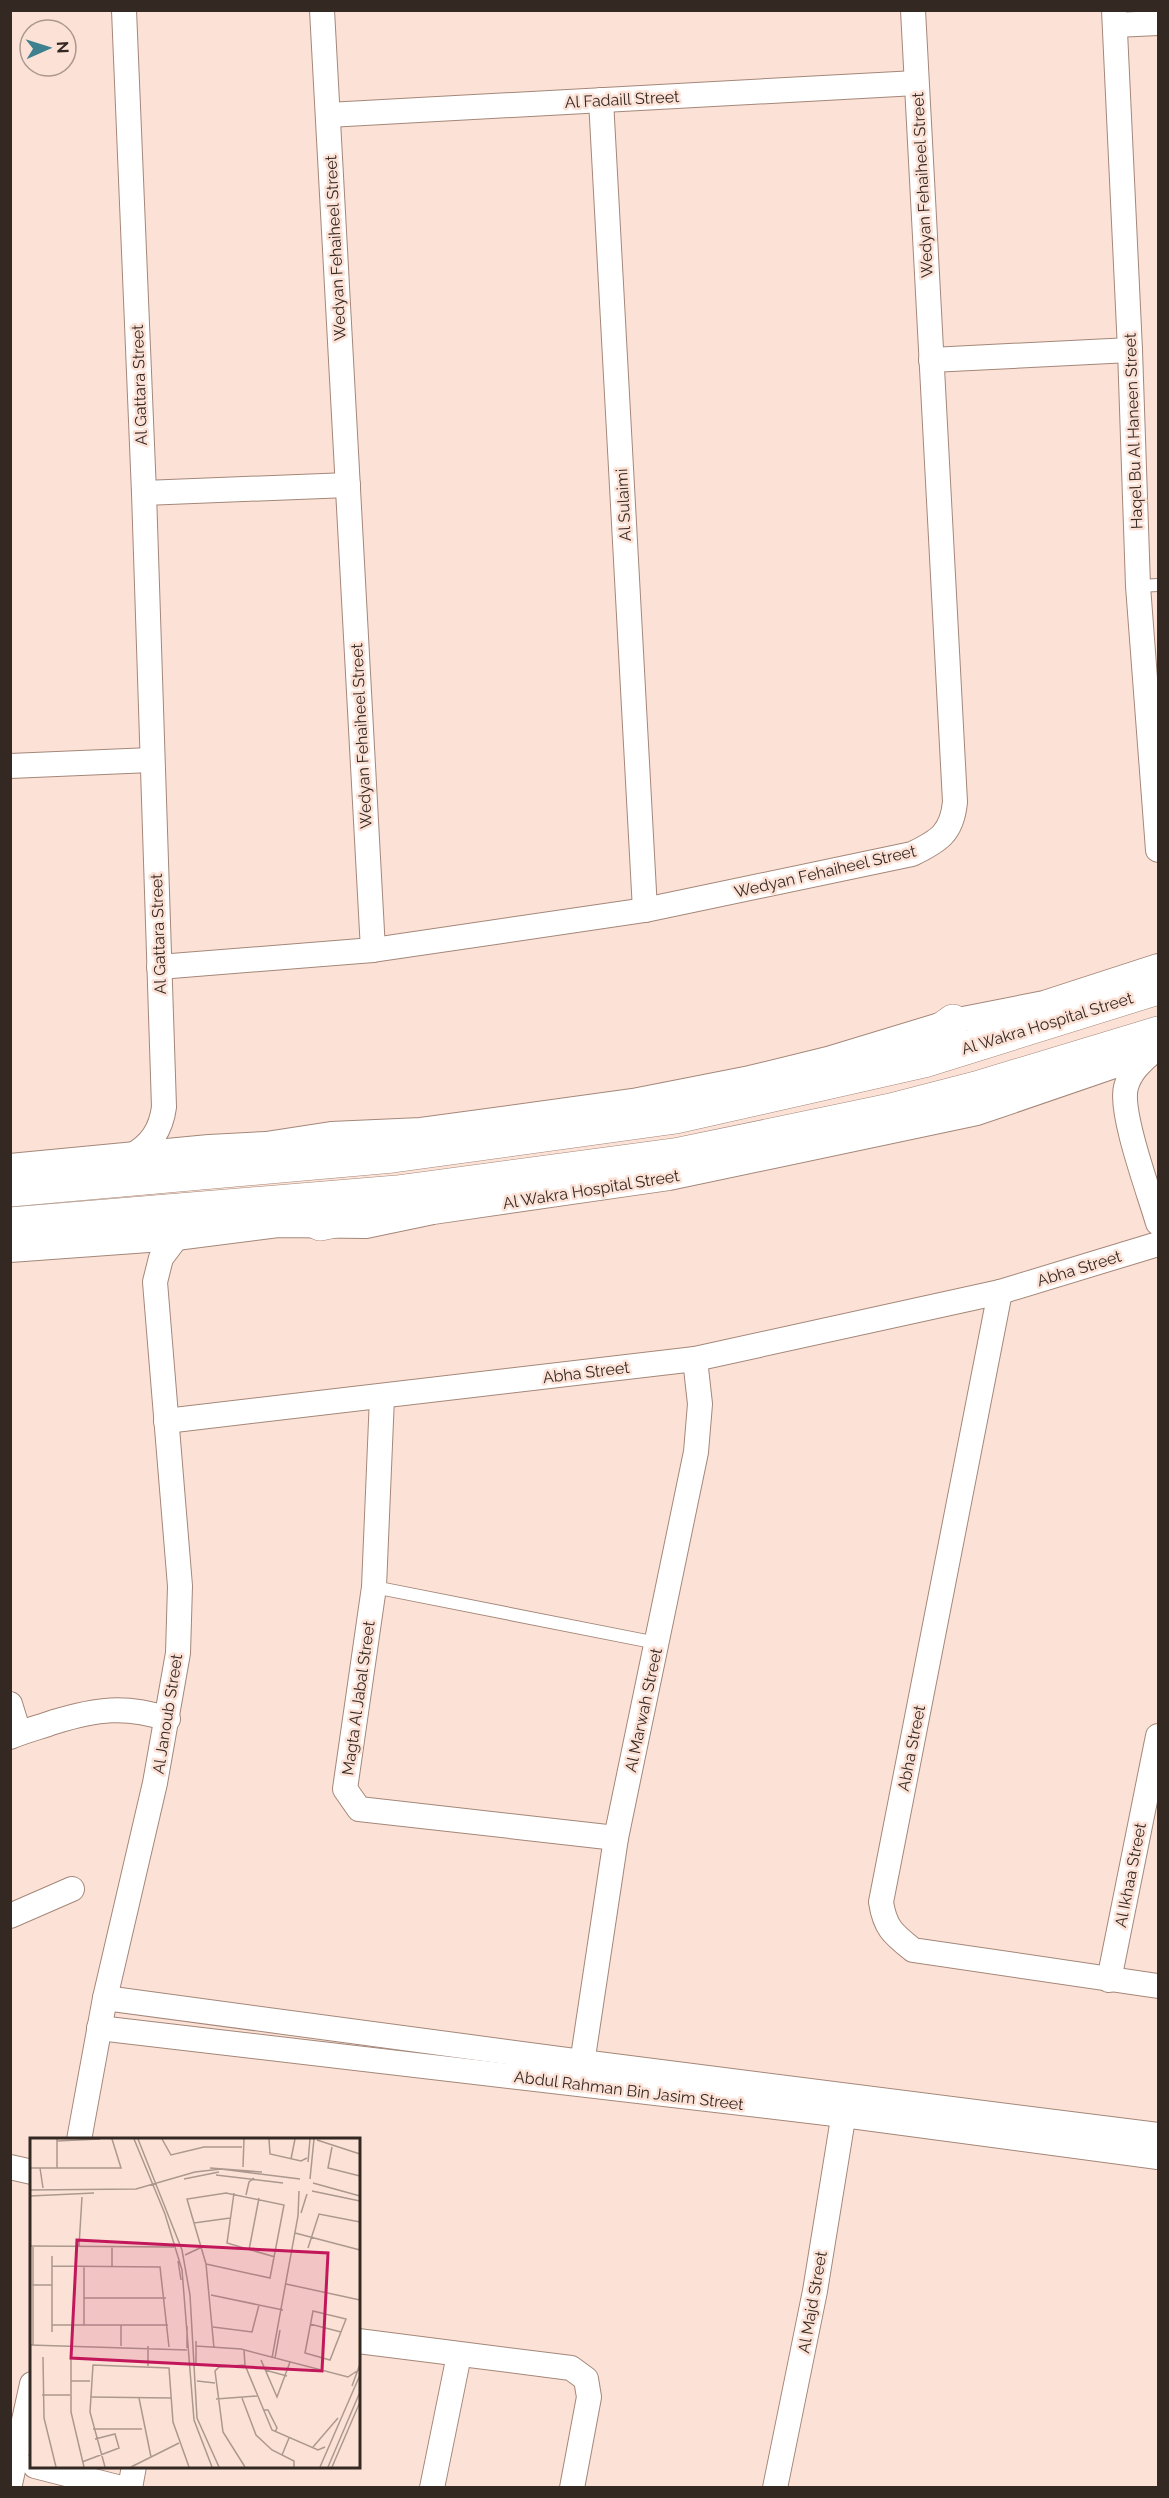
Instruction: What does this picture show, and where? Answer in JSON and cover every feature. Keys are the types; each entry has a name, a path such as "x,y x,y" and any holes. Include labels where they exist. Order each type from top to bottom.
{"street":[{"name":"Al Gattara Street","path":"124,10 144,493 164,1107 158,1131 141,1150 130,1156"},
{"name":"Wedyan Fehaiheel Street","path":"322,10 373,950"},
{"name":"Wedyan Fehaiheel Street","path":"159,967 373,950 645,910 912,854 944,835 953,819 955,801 913,10"},
{"path":"1114,18 1158,23"},
{"name":"Haqel Bu Al Haneen Street","path":"1114,18 1130,350 1148,585 1158,836"},
{"name":"Al Fadaill Street","path":"328,115 916,83"},
{"name":"Al Sulaimi","path":"601,100 645,910"},
{"path":"931,360 1130,350"},
{"path":"144,493 348,485"},
{"path":"10,766 151,760"},
{"name":"Al Wakra Hospital Street","path":"10,1166 209,1147 266,1144 331,1134 421,1130 633,1101 750,1078 828,1059 953,1021 1044,1003 1157,971"},
{"name":"Al Wakra Hospital Street","path":"10,1190 393,1156 676,1117 883,1072 1102,1007 1157,971"},
{"path":"883,1072 953,1021"},
{"path":"1156,1046 1135,1068 1130,1078 1126,1088 1125,1109 1158,1223"},
{"name":"Al Wakra Hospital Street","path":"10,1250 176,1238 278,1225 366,1226 433,1212 669,1178 977,1113 1078,1078 1156,1046"},
{"name":"Al Wakra Hospital Street","path":"10,1224 397,1192 680,1154 891,1110 1156,1046"},
{"path":"1078,1078 1097,1083 1113,1094 1125,1109"},
{"path":"976,1088 1031,1093"},
{"path":"164,1107 186,1137 209,1147"},
{"path":"266,1144 319,1163"},
{"path":"320,1224 349,1218 370,1209 397,1192"},
{"name":"Al Janoub Street","path":"79,2138 105,1998 168,1719 180,1620 180,1586 155,1282 161,1258 176,1238"},
{"name":"Al Janoub Street","path":"125,1242 144,1259 155,1282"},
{"name":"Abha Street","path":"166,1421 695,1359 1000,1293 1158,1244"},
{"name":"Abha Street","path":"1000,1293 881,1902 884,1921 897,1937 913,1950 1158,1986"},
{"name":"Al Marwah Street","path":"581,2073 616,1838 696,1452 700,1404 695,1359"},
{"name":"Magta Al Jabal Street","path":"382,1397 374,1587 345,1789 358,1809 616,1838"},
{"path":"10,1704 15,1735 86,1713 107,1709 148,1712 168,1719"},
{"name":"Al Ikhaa Street","path":"1109,1980 1158,1736"},
{"path":"10,1916 72,1889"},
{"name":"Abdul Rahman Bin Jasim Street","path":"105,1998 581,2073"},
{"name":"Abdul Rahman Bin Jasim Street","path":"99,2028 581,2073 845,2105 1158,2135"},
{"name":"Abdul Rahman Bin Jasim Street","path":"845,2105 1158,2157"},
{"name":"Al Majd Street","path":"775,2487 815,2290 845,2105"},
{"path":"10,2168 30,2172"},
{"path":"360,2341 571,2368 586,2379 589,2397 572,2487"},
{"path":"432,2487 459,2355"},
{"path":"30,2404 23,2470 121,2487"},
{"path":"130,2487 134,2468"}],"lane":[{"path":"374,1587 657,1643"}]}
